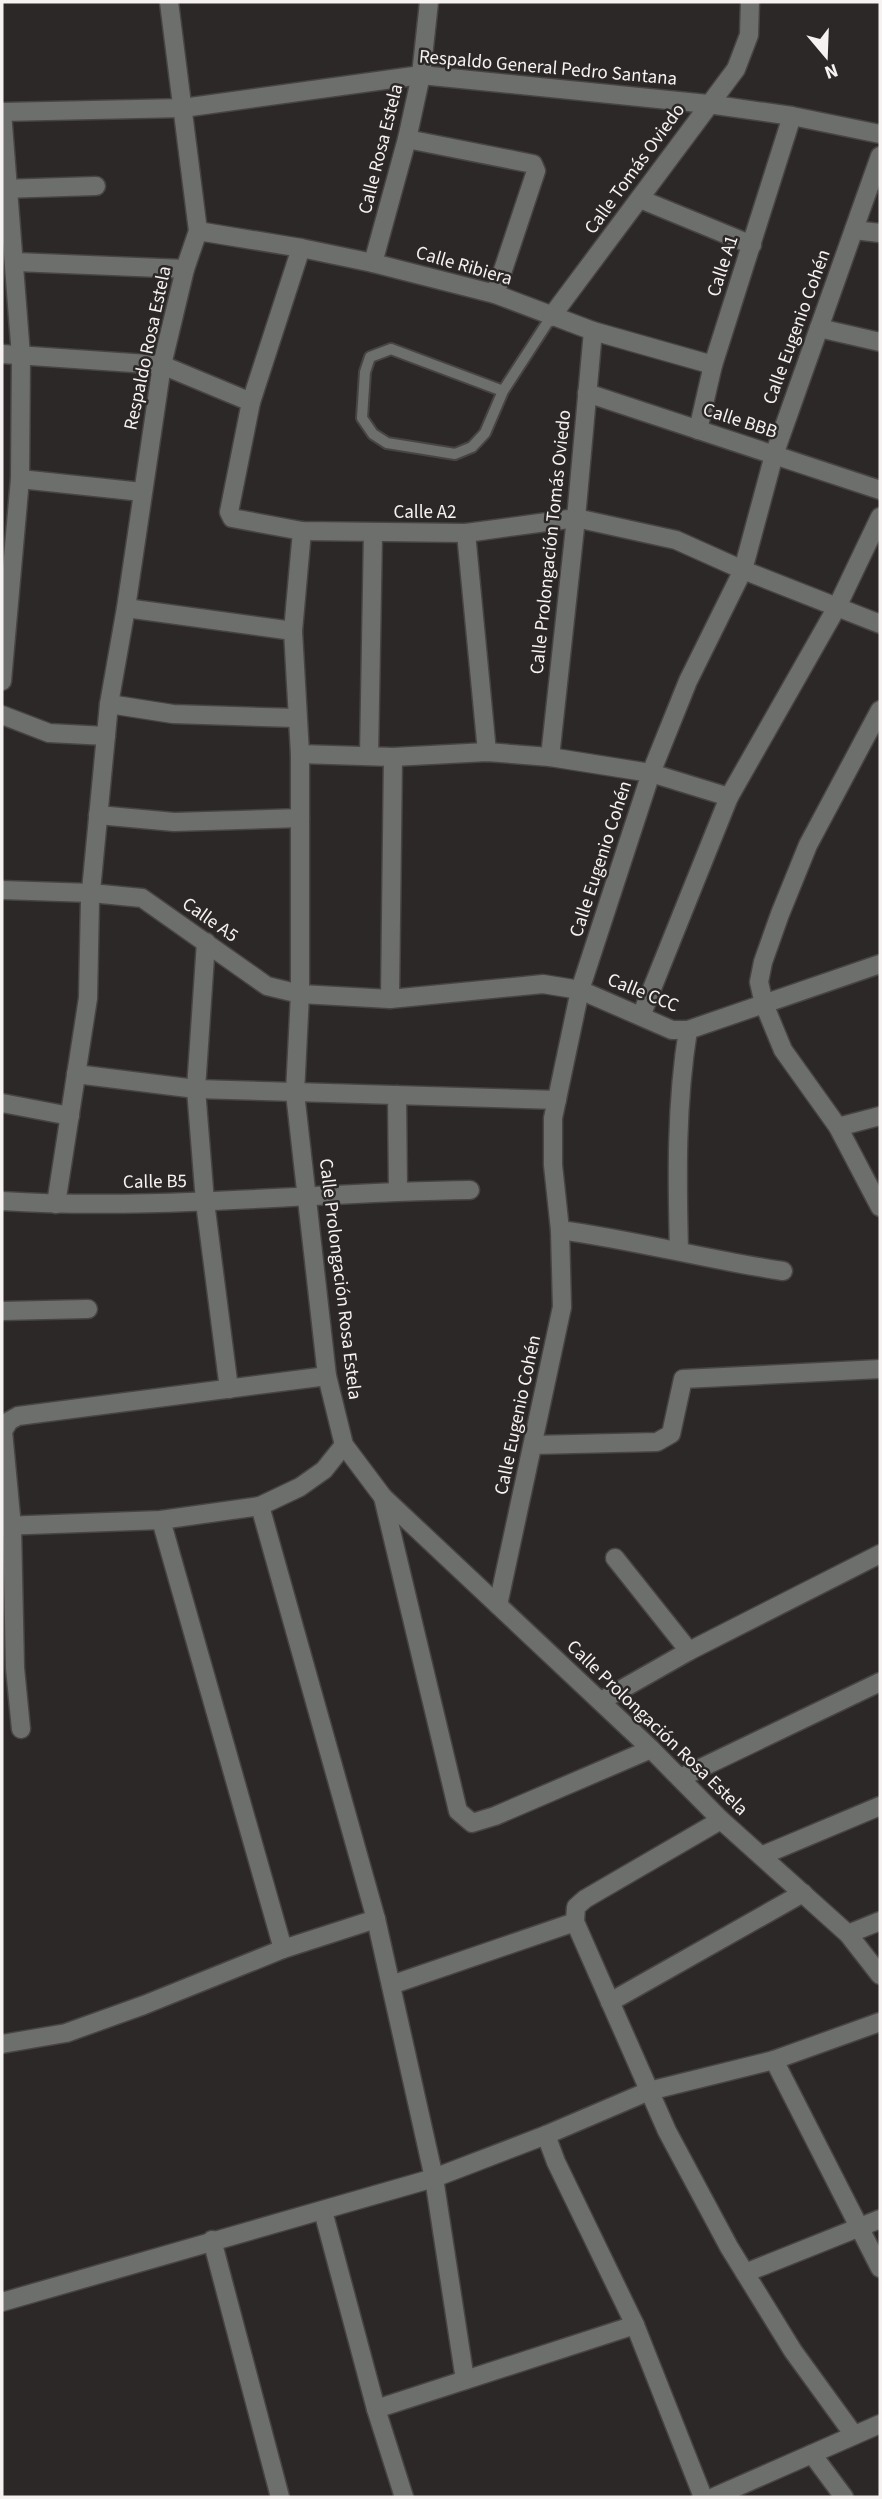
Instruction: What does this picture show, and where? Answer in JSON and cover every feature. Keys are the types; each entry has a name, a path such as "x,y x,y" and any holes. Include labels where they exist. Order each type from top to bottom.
{"street":[{"name":"Respaldo Rosa Estela","path":"55,1204 88,998 91,892 109,704 162,365 185,269 198,231 169,2"},
{"name":"Calle Rosa Estela","path":"373,263 407,139 421,75 429,2"},
{"name":"Calle Tomás Oviedo","path":"551,317 736,69 750,35 750,2"},
{"name":"Respaldo General Pedro Santana","path":"2,112 183,108 421,75 708,104 880,134"},
{"path":"2,112 5,188 16,262 21,356 20,479 2,681"},
{"name":"Calle A1","path":"698,430 713,365 792,117"},
{"path":"407,139 535,166 536,170 495,294"},
{"name":"Calle Eugenio Cohén","path":"498,1605 562,1307 553,1165 553,1118 580,990 651,773 688,681 743,570 774,455 880,156"},
{"path":"5,188 96,186"},
{"path":"640,199 752,245"},
{"path":"854,230 880,233"},
{"name":"Calle Ribiera","path":"198,231 373,263 495,294 593,331 713,365"},
{"name":"Calle A2","path":"301,248 251,402 229,516 302,531 373,533 466,533 576,518 676,540 743,570 880,624"},
{"path":"16,262 185,269"},
{"path":"819,328 880,342"},
{"name":"Calle Prolongación Tomás Oviedo","path":"550,757 593,331"},
{"path":"2,354 162,365 251,402"},
{"name":"Calle BBB","path":"587,393 880,490"},
{"path":"20,479 142,492"},
{"path":"641,1016 729,797 837,607 880,517"},
{"name":"Calle Prolongación Rosa Estela","path":"302,531 293,631 300,754 300,994 295,1093 309,1196 327,1377 344,1445 383,1497 601,1701 721,1819 848,1934 880,1975"},
{"path":"369,756 373,533"},
{"path":"466,533 486,752"},
{"path":"126,608 293,631"},
{"path":"109,704 173,714 296,719"},
{"path":"880,709 808,845 762,962 759,982 764,1004 783,1049 838,1127 880,1208"},
{"path":"2,715 49,733 106,736"},
{"path":"300,754 393,757 486,752 550,757 651,773 729,797"},
{"path":"390,999 393,757"},
{"path":"98,815 174,822 300,818"},
{"name":"Calle A5","path":"2,890 91,892 142,898 267,986 300,994 390,999"},
{"path":"206,942 196,1089 205,1202 229,1389"},
{"name":"Calle CCC","path":"390,999 543,984 580,990 672,1030 688,1030 876,966"},
{"path":"679,1251 677,1154 682,1068 688,1030"},
{"path":"76,1074 196,1089 557,1100"},
{"path":"397,1095 398,1191"},
{"path":"2,1103 70,1116"},
{"path":"838,1127 880,1116"},
{"name":"Calle B5","path":"2,1201 55,1204 205,1202 398,1191 470,1190"},
{"path":"559,1230 600,1235 727,1263 783,1271"},
{"path":"2,1311 88,1309"},
{"path":"533,1445 657,1442 671,1434 683,1379 880,1369"},
{"path":"21,1730 8,1629 3,1431 9,1421 18,1416 327,1377"},
{"path":"7,1527 161,1520 260,1506 300,1487 324,1470 344,1445"},
{"path":"383,1497 458,1811 472,1823 495,1816 651,1749"},
{"path":"260,1506 376,1919 434,2178 465,2380"},
{"path":"161,1520 283,1949"},
{"path":"601,1701 689,1651 880,1554"},
{"path":"615,1558 689,1651"},
{"path":"680,1778 880,1682"},
{"path":"761,1856 880,1806"},
{"path":"721,1819 585,1899 576,1908 575,1922 667,2131 745,2273 793,2351 854,2435"},
{"path":"610,2002 803,1893"},
{"path":"2,2044 66,2033 283,1949 376,1919"},
{"path":"848,1934 880,1921"},
{"path":"391,1985 575,1922"},
{"path":"2,2302 434,2178 546,2135 649,2091 774,2060 880,2022"},
{"path":"774,2060 880,2268"},
{"path":"546,2135 562,2175 635,2325 704,2497"},
{"path":"323,2211 376,2409 404,2497"},
{"path":"745,2273 880,2219"},
{"path":"212,2240 280,2497"},
{"path":"376,2409 635,2325"},
{"path":"714,2497 880,2424"},
{"path":"812,2454 844,2497"}],"lane":[{"path":"503,391 391,349 370,357 365,372 362,418 373,434 387,443 455,454 472,447 485,433 503,391 551,317"}]}
